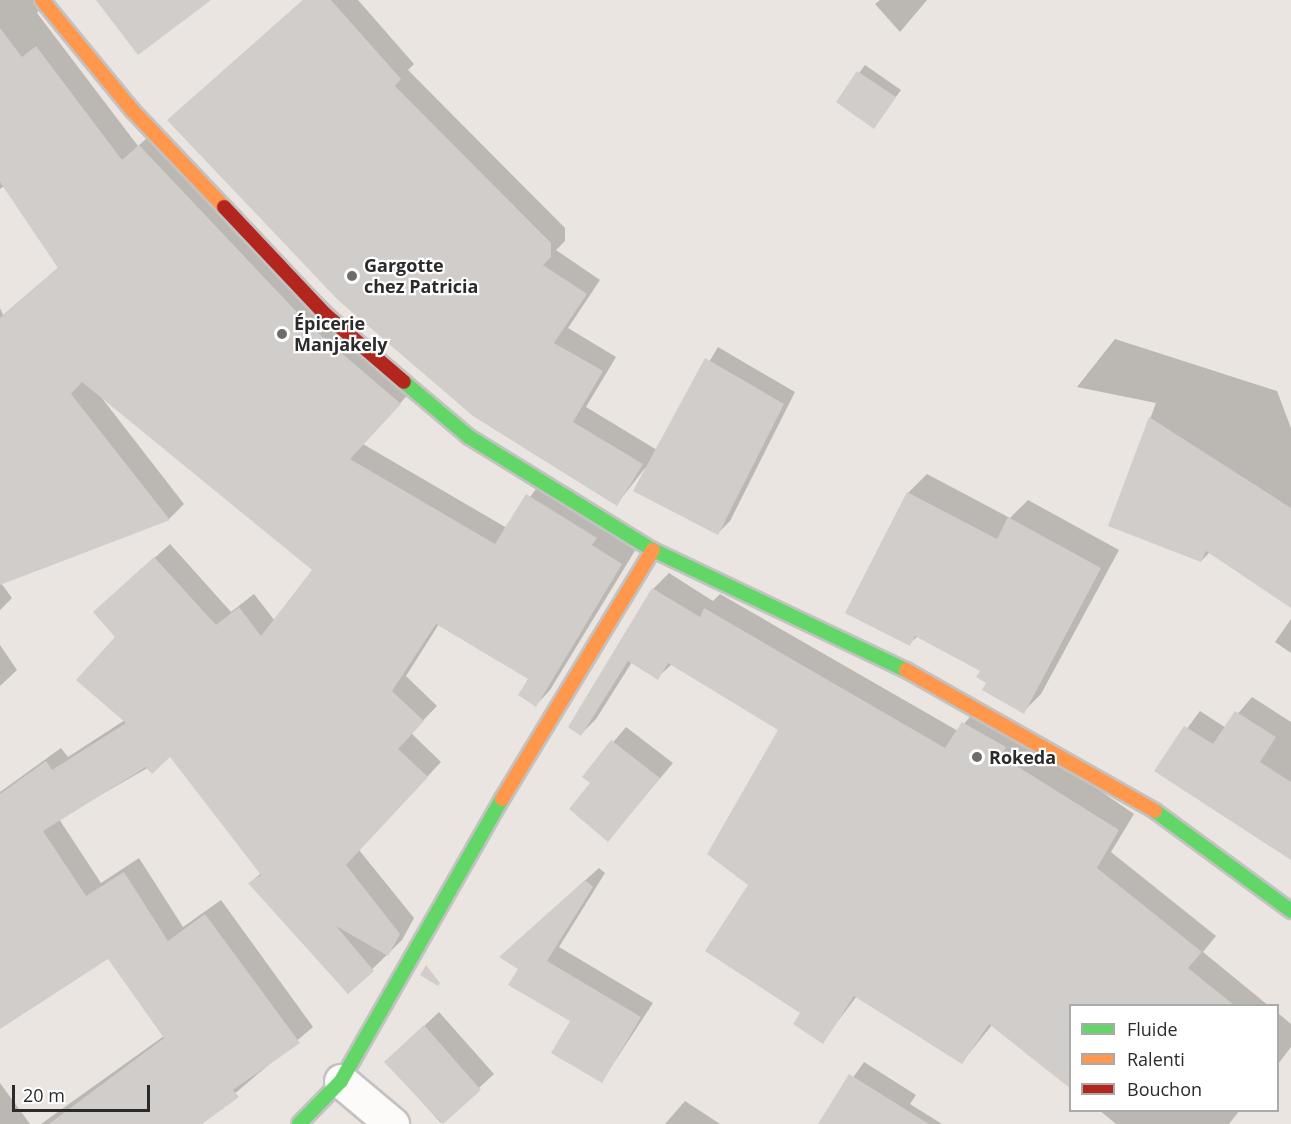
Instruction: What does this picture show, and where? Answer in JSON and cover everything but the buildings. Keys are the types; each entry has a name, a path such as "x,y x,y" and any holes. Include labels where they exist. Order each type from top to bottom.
{"street":[{"path":"42,0 132,110 325,314 469,437 653,550 927,680 1172,820 1291,911"},
{"path":"299,1124 341,1081 429,920 653,550"},
{"path":"341,1081 392,1124"}],"traffic: fast":[{"path":"404,382 469,437 653,550 906,670"},
{"path":"299,1124 341,1081 502,799"},
{"path":"1155,811 1291,911"}],"traffic: slow":[{"path":"42,0 132,110 224,207"},
{"path":"502,799 653,550"},
{"path":"906,670 1155,811"}],"traffic: jam":[{"path":"224,207 325,314 404,382"}],"place":[{"name":"Gargotte chez Patricia","path":"352,276"},
{"name":"Épicerie Manjakely","path":"282,334"},
{"name":"Rokeda","path":"977,757"}]}
